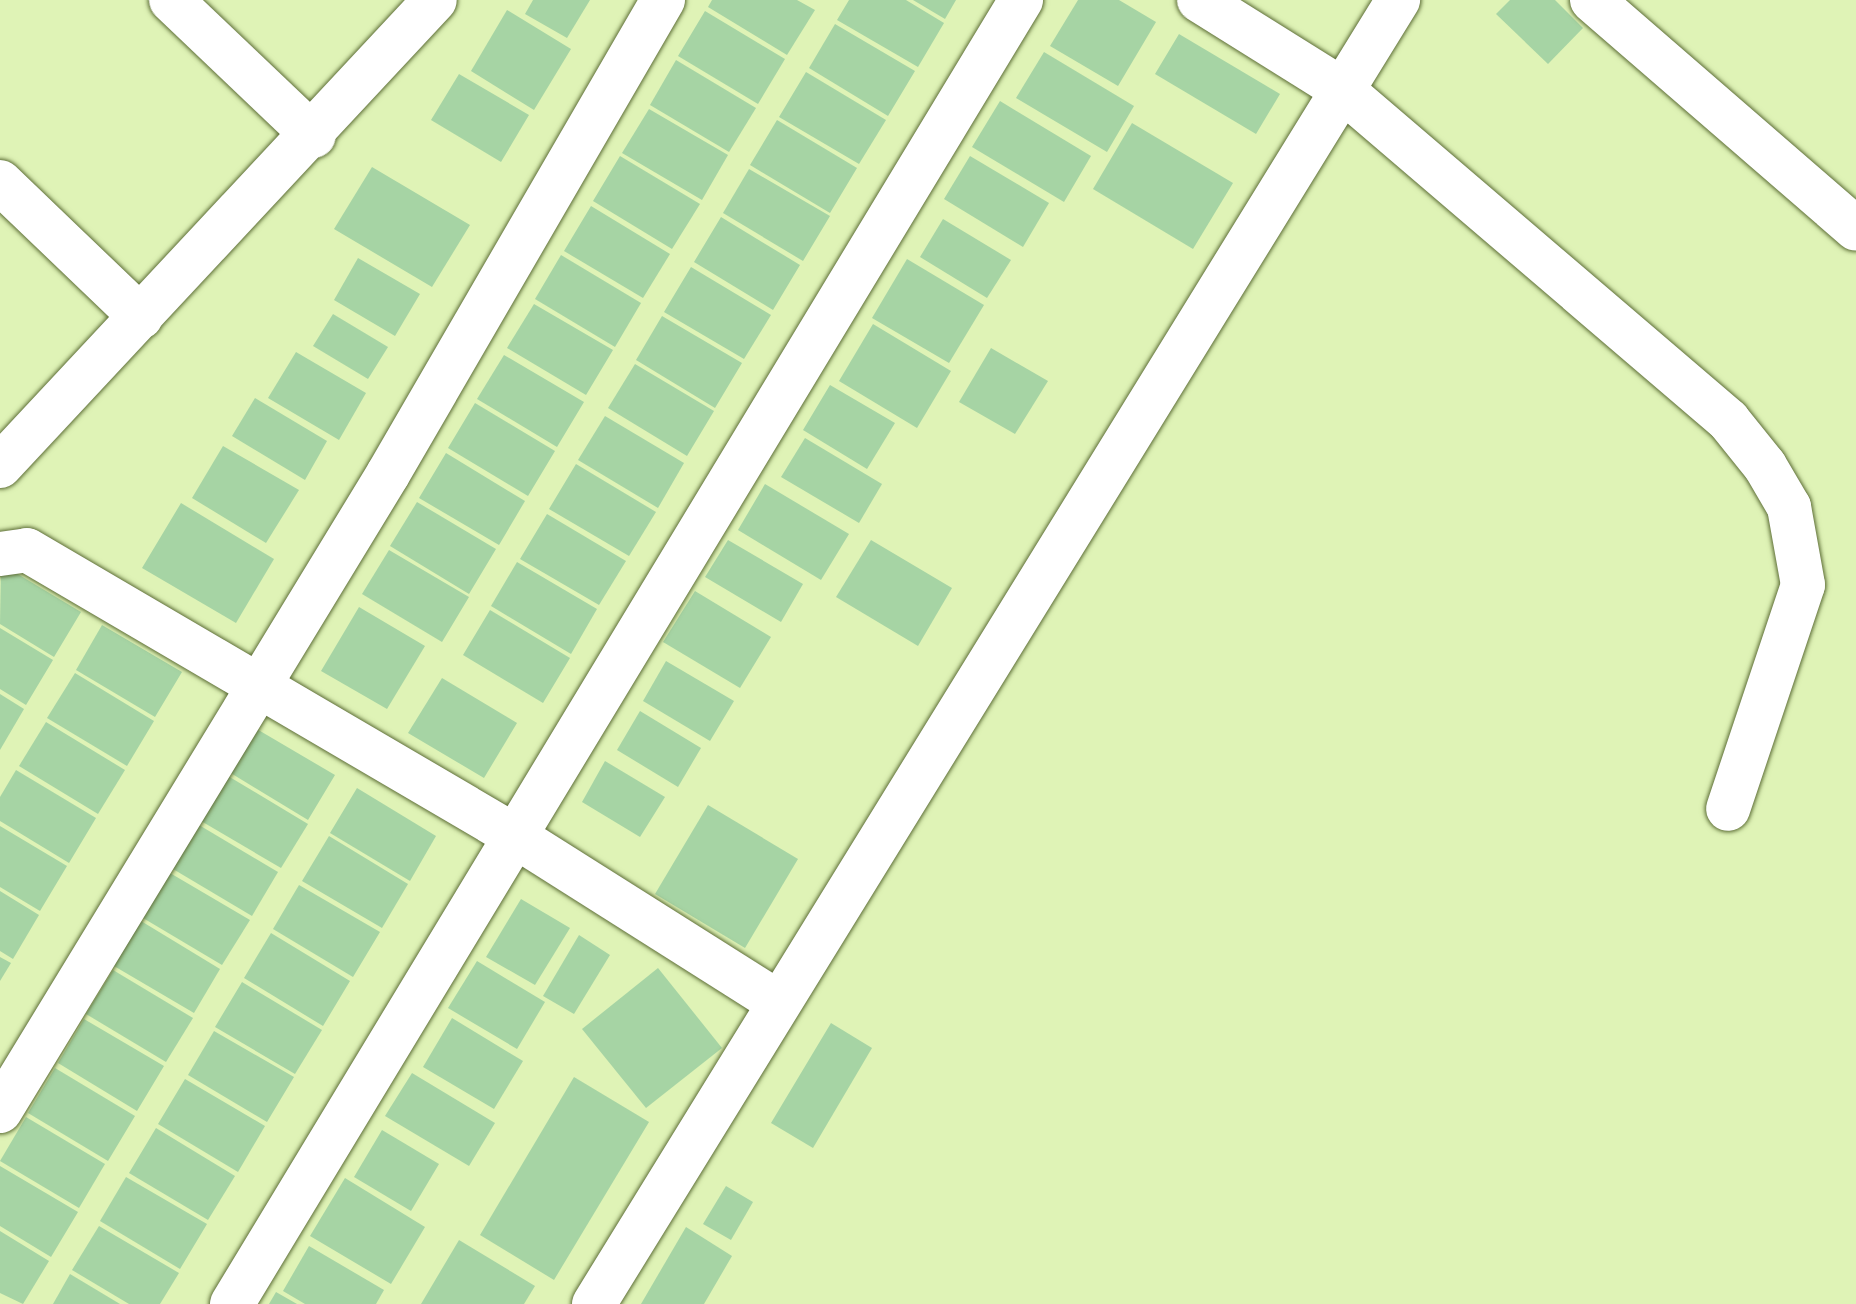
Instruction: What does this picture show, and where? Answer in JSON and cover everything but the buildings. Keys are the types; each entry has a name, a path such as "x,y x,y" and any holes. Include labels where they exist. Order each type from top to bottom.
{"street":[{"path":"171,0 314,136"},
{"path":"0,466 314,136 435,0"},
{"path":"0,1111 258,688 663,0"},
{"path":"232,1304 1021,0"},
{"path":"1199,0 1345,80 1728,420 1789,507 1803,585 1728,809"},
{"path":"594,1304 776,1001 1345,80 1398,0"},
{"path":"1592,0 1856,229"},
{"path":"0,182 141,317"},
{"path":"0,554 27,550 515,836 776,1001"}]}
